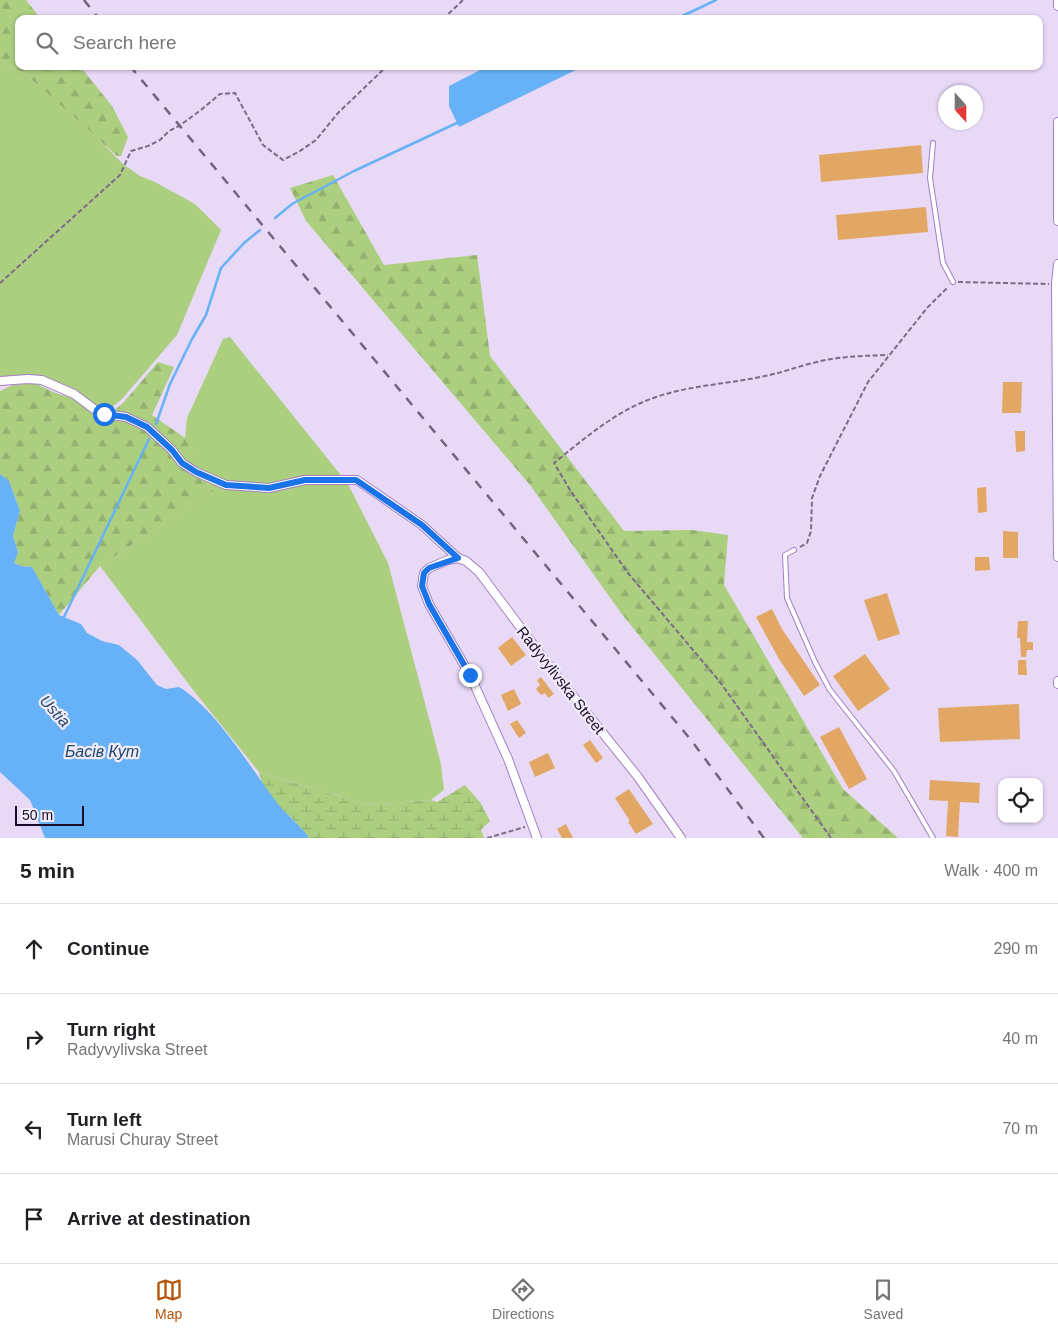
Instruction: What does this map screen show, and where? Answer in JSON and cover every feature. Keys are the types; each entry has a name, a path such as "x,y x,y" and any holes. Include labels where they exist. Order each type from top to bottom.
{"street":[{"path":"1058,0 1058,6"},
{"path":"1058,122 1058,221"},
{"path":"1058,264 1056,284 1058,557"},
{"name":"Radyvylivska Street","path":"0,381 42,380 74,394 104,414 126,417 147,427 172,450 182,463 196,472 226,485 269,488 305,480 356,480 422,525 458,558 466,561 479,572 550,667 638,777 681,838"},
{"path":"458,558 429,568 424,573 422,586 429,604 470,675 508,760 537,838"}],"lane":[{"path":"933,143 930,178 943,263 953,282"},
{"path":"794,550 785,555 787,598 815,662 830,690 894,771 933,838"}],"path":[{"path":"446,15 463,0"},
{"path":"0,283 120,175 131,151 160,140 169,131 184,122 220,94 235,93 263,146 283,160 316,140 338,113 383,70"},
{"path":"794,550 807,543 811,531 812,498 820,476 868,382 927,308 953,282 1056,284"},
{"path":"831,838 720,682 628,573 570,490 554,463 613,418 655,397 688,389 765,376 813,362 845,356 888,355"},
{"path":"487,838 532,825"}],"green space":[{"path":"0,0 26,0 38,15 15,15 15,68 0,61"},
{"path":"0,61 24,73 87,128 123,164 140,176 195,204 221,230 177,335 122,399 104,414 42,380 0,381"},
{"path":"18,70 83,70 112,106 128,137 121,156 117,156 24,73"},
{"path":"333,175 384,265 477,255 490,356 624,531 692,530 728,535 724,585 843,789 898,838 803,838 621,613 530,485 306,221 290,188"},
{"path":"230,337 348,484 388,563 441,764 444,790 431,800 368,805 259,772 190,686 100,566 213,491 185,438 187,418 223,339"},
{"path":"158,362 174,367 152,415 185,438 214,491 100,566 59,615 32,567 21,566 13,562 18,552 13,536 20,511 9,481 0,474 0,391 13,385 35,383 55,393 77,399 99,416 107,417 124,402"},
{"path":"259,772 368,805 431,800 437,802 465,785 480,802 490,821 481,830 484,838 309,838 273,800 262,782"}],"water":[{"path":"480,70 576,70 459,127 449,106 449,86"},
{"name":"Басів Кут","path":"0,474 9,481 20,511 13,536 18,552 14,563 32,567 59,615 81,624 87,633 102,641 119,645 137,660 157,685 166,689 179,687 207,710 278,804 309,838 45,838 30,800 0,772"}],"building":[{"path":"921,145 923,173 821,182 819,155"},
{"path":"926,207 928,232 838,240 836,215"},
{"path":"1003,382 1022,382 1021,413 1002,413"},
{"path":"1015,431 1025,431 1025,451 1016,452"},
{"path":"986,487 987,512 978,513 977,488"},
{"path":"1003,531 1018,532 1018,558 1003,558"},
{"path":"975,557 989,557 990,570 975,571"},
{"path":"887,593 900,634 878,641 864,600"},
{"path":"772,609 782,629 820,685 804,696 779,659 756,617"},
{"path":"1018,621 1028,621 1027,642 1033,642 1033,650 1027,650 1026,657 1021,657 1020,638 1017,638"},
{"path":"512,637 526,655 511,666 498,648"},
{"path":"865,654 890,689 858,711 833,676"},
{"path":"1018,660 1026,660 1027,675 1018,675"},
{"path":"541,677 554,694 548,698 545,693 541,695 536,689 540,685 537,680"},
{"path":"514,689 521,704 508,711 501,695"},
{"path":"1019,704 1020,739 940,742 938,708"},
{"path":"517,720 526,733 519,738 510,724"},
{"path":"839,727 867,779 849,789 820,737"},
{"path":"590,740 603,758 596,763 583,745"},
{"path":"548,753 555,768 535,777 529,762"},
{"path":"930,780 980,783 979,803 960,802 958,837 946,836 948,801 929,800"},
{"path":"629,789 653,824 636,834 615,798"},
{"path":"566,824 573,838 562,838 557,829"}],"waterway":[{"path":"684,15 716,0"},
{"path":"275,218 292,204 354,171 459,122"},
{"path":"156,424 170,384 206,315 221,268 244,243 260,230"},
{"path":"64,617 149,439"}],"railway":[{"path":"84,0 96,15"},
{"path":"133,70 691,740 764,838"}],"route":[{"path":"104,414 126,417 147,427 172,450 182,463 196,472 226,485 269,488 305,480 356,480 422,525 458,558 429,568 424,573 422,586 429,604 470,675"}],"water label":[{"name":"Ustia","path":"55,711"}]}
